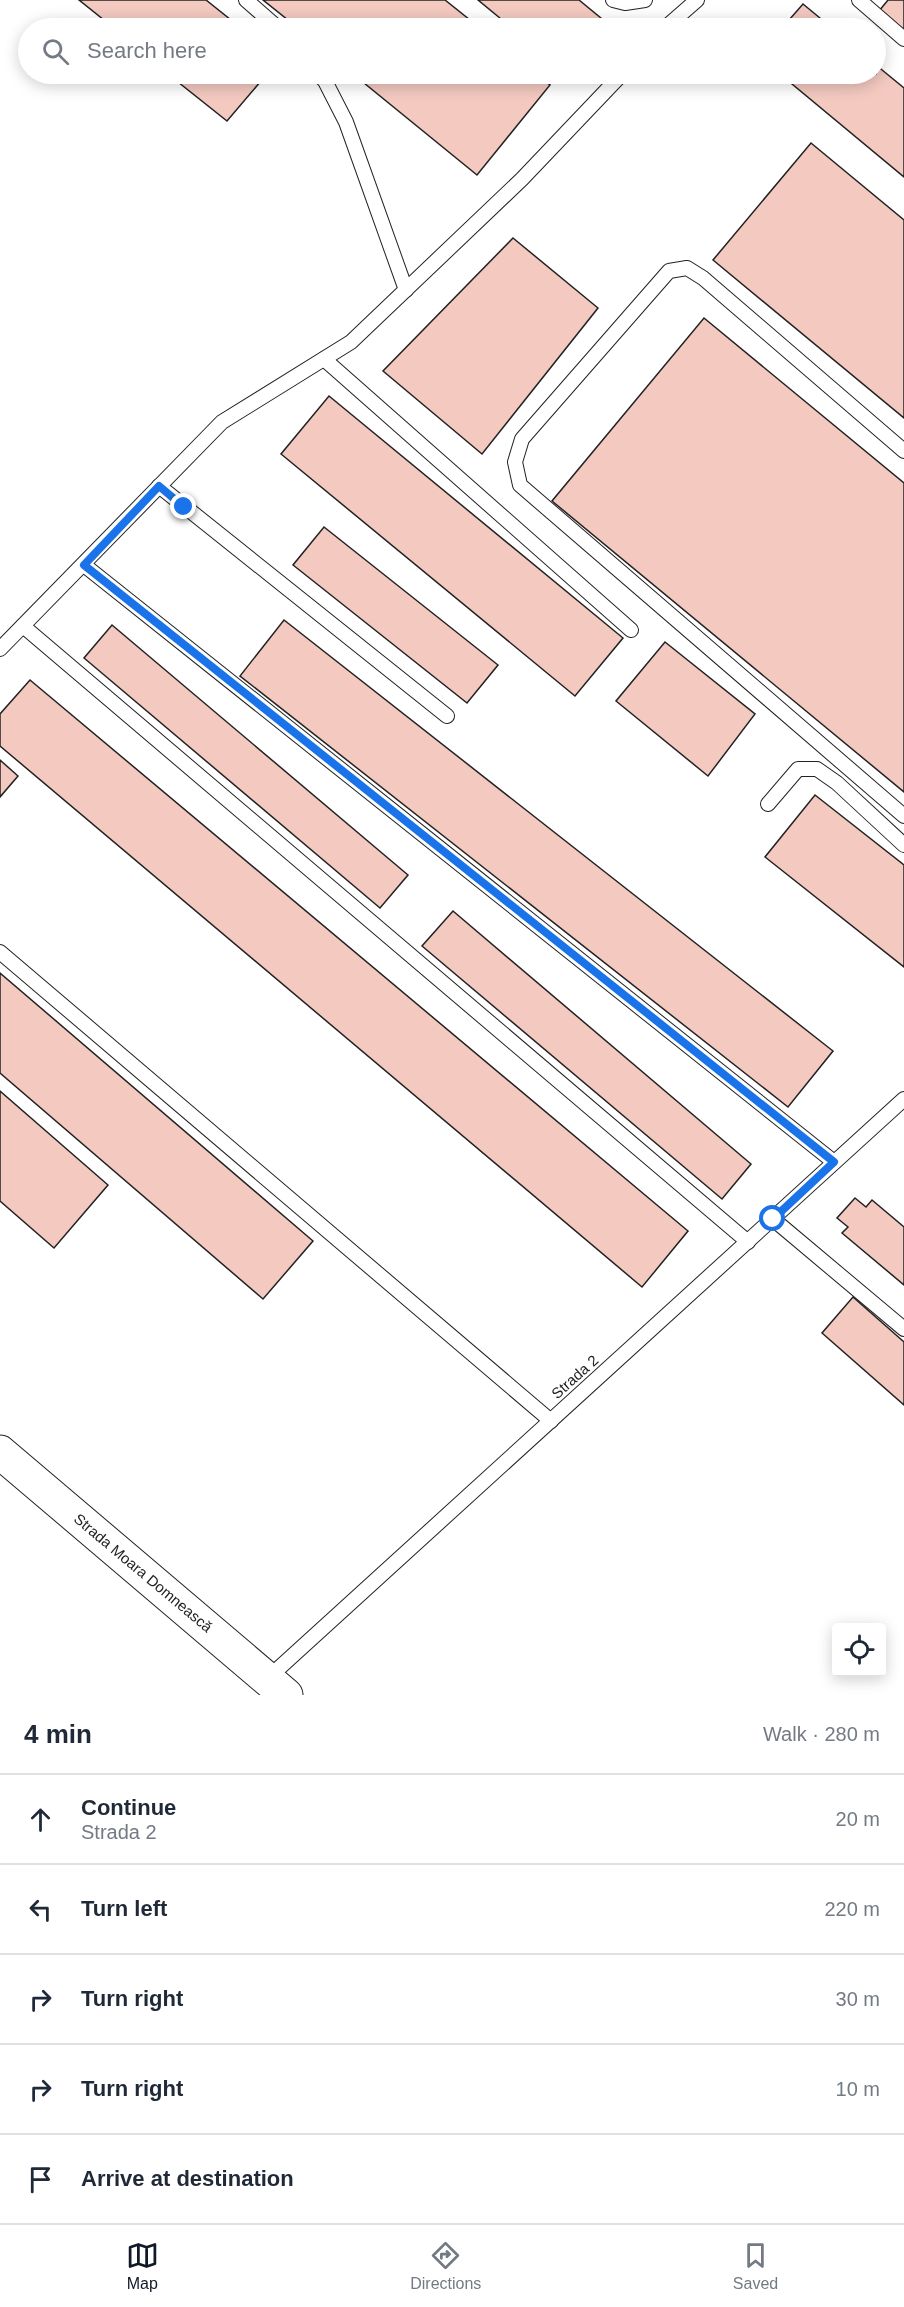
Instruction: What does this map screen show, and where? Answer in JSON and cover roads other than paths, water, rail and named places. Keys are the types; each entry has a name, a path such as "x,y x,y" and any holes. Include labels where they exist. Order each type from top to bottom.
{"street":[{"name":"Strada Moara Domnească","path":"0,1452 276,1687"}],"lane":[{"path":"246,0 267,18"},
{"path":"613,0 626,3 645,0"},
{"path":"676,18 697,0"},
{"path":"859,0 880,18"},
{"path":"886,23 904,39"},
{"path":"327,84 346,122 406,290"},
{"path":"0,650 222,422 351,342 522,179 612,84"},
{"path":"904,451 703,278 687,268 669,271 522,439 514,462 520,485 904,816"},
{"path":"324,359 631,630"},
{"path":"159,486 447,716"},
{"path":"84,565 834,1162"},
{"path":"23,626 748,1242"},
{"path":"768,804 798,769 817,769 837,783 904,845"},
{"path":"0,952 551,1421"},
{"name":"Strada 2","path":"276,1687 551,1421 904,1099"},
{"path":"773,1219 904,1329"}]}
